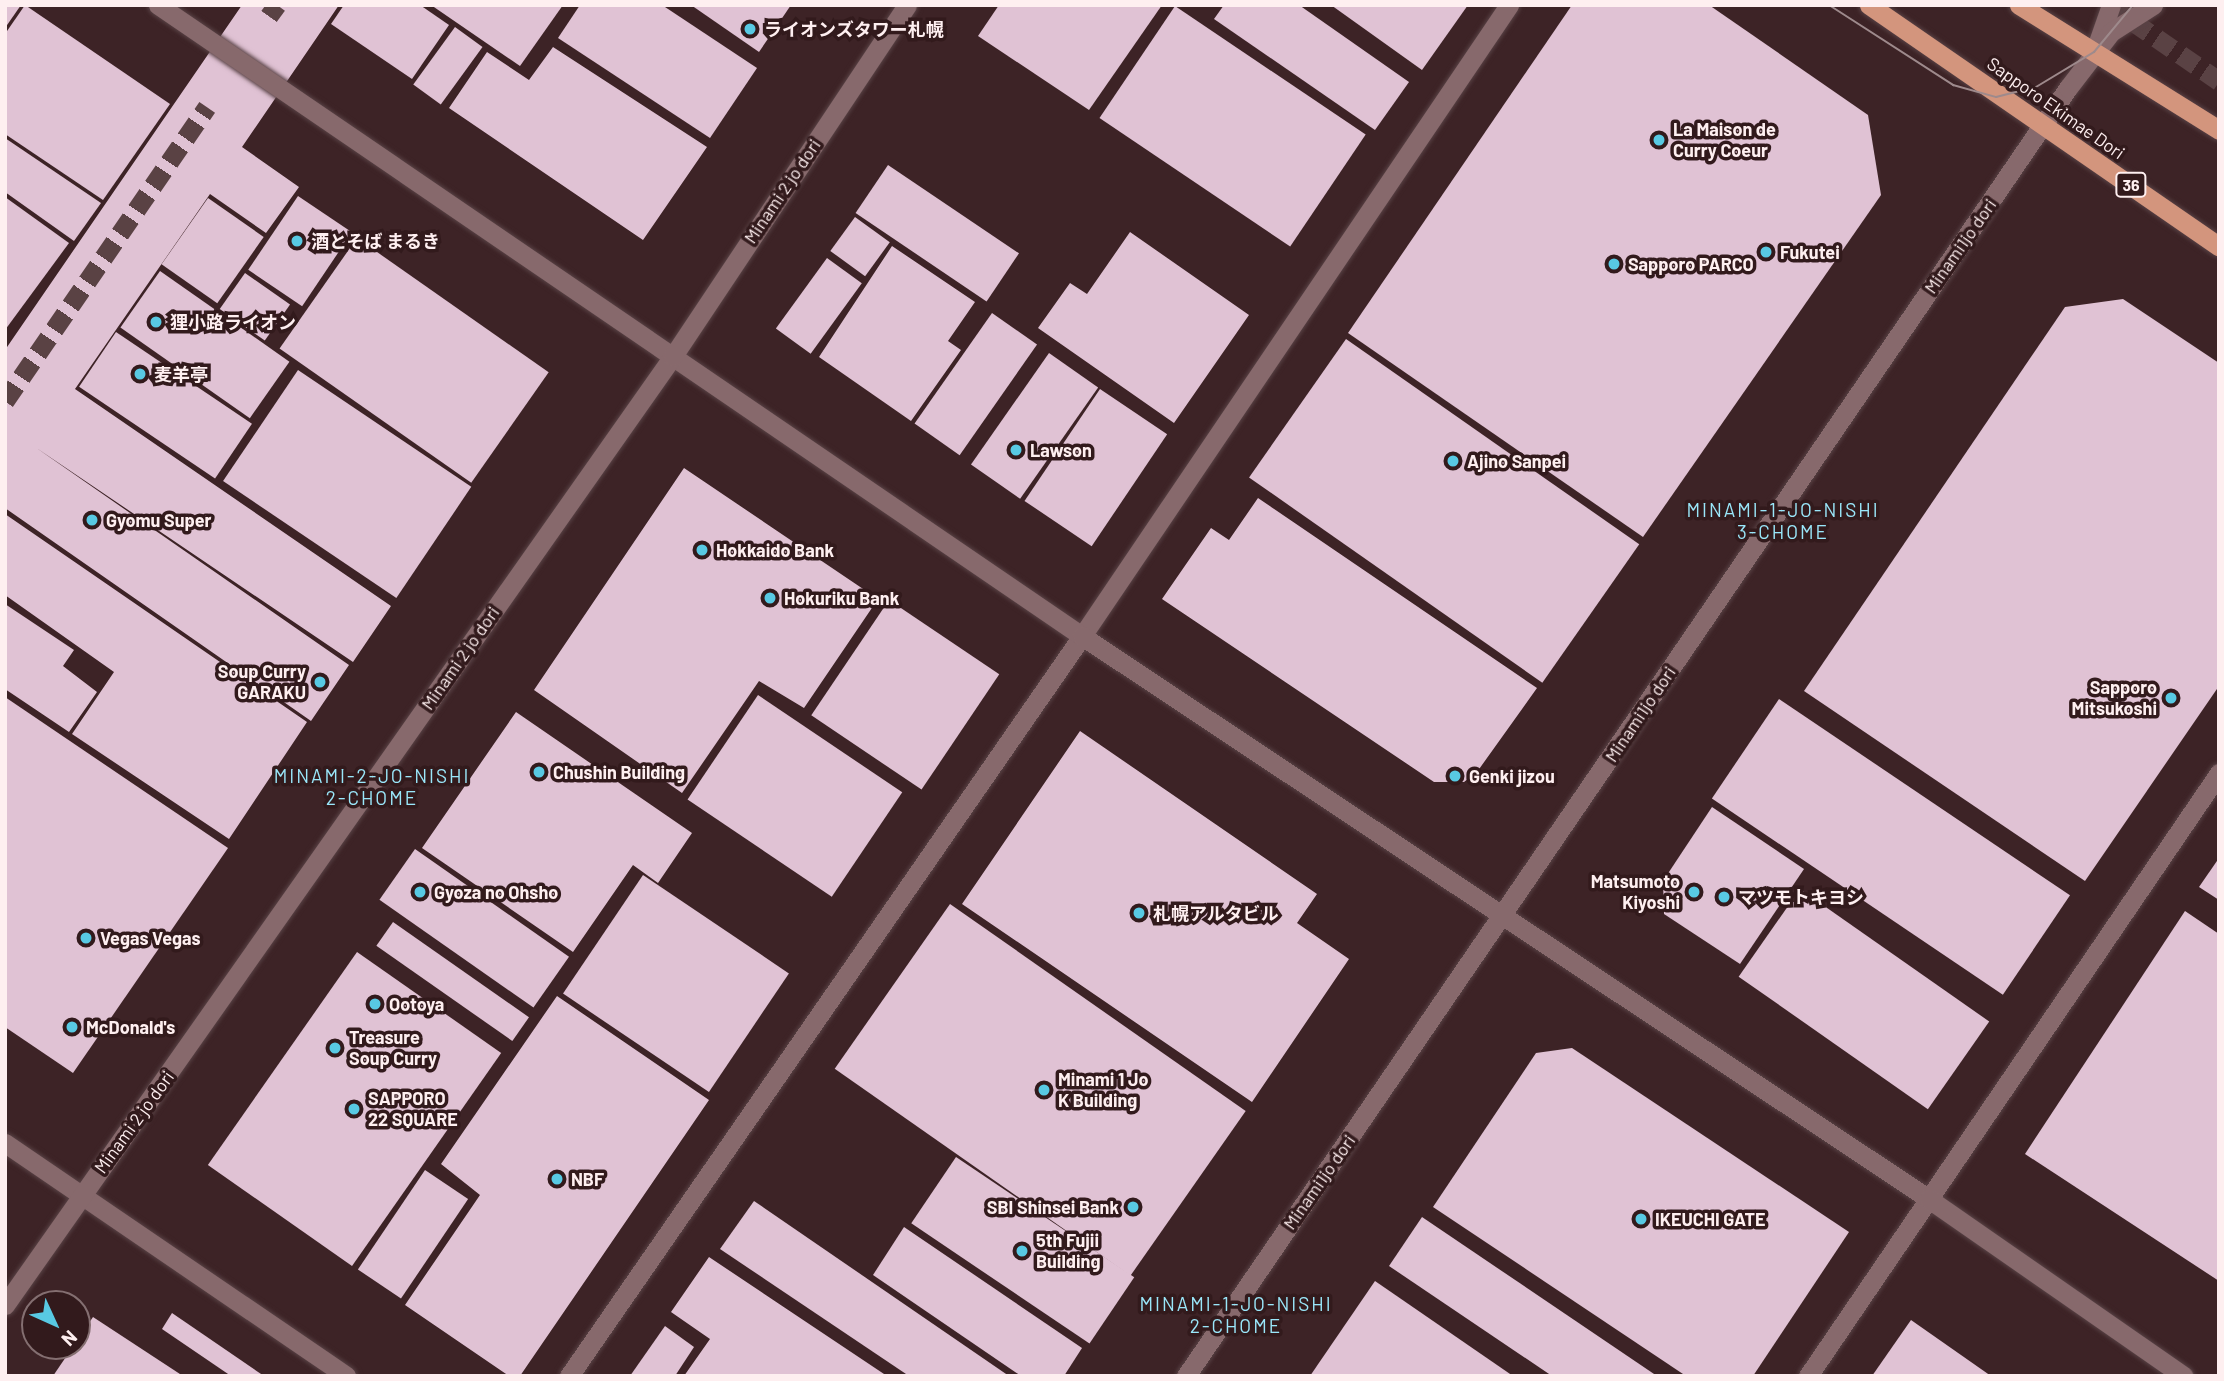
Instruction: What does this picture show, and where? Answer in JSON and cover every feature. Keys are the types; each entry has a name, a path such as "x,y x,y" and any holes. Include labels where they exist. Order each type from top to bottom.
{"highway":[{"name":"Sapporo Ekimae Dori","path":"1870,5 2045,123 2219,246"},
{"path":"2019,5 2219,130"}],"street":[{"path":"158,5 1082,636 1929,1199 2184,1376"},
{"name":"Minami 2 jo dori","path":"5,1305 673,356 907,5"},
{"path":"569,1376 1082,636 1509,5"},
{"name":"Minami1jo dori","path":"2094,52 2111,5"},
{"name":"Minami1jo dori","path":"1186,1376 2094,52 2111,32 2153,5"},
{"path":"1808,1376 2219,774"},
{"path":"5,1143 346,1376"}],"building":[{"path":"5,5 21,5 5,28"},
{"path":"25,5 170,104 103,200 5,134 5,34"},
{"path":"242,5 339,5 242,147 299,187 266,233 210,194 75,389 391,606 353,662 35,447 349,665 311,721 5,508 5,350"},
{"path":"344,5 420,5 449,25 412,79 331,24"},
{"path":"431,5 563,5 520,66"},
{"path":"580,5 662,5 757,68 710,138 558,38"},
{"name":"ライオンズタワー札幌","path":"691,5 791,5 759,52"},
{"path":"999,5 1162,5 1089,110 978,36"},
{"path":"1224,5 1299,5 1409,82 1375,130 1214,19"},
{"path":"1331,5 1468,5 1422,70"},
{"name":"Sapporo PARCO","path":"1572,5 1709,5 1868,115 1881,195 1643,537 1348,333"},
{"path":"1175,6 1366,135 1290,247 1100,118"},
{"path":"455,27 483,47 441,104 413,84"},
{"path":"553,47 707,147 643,240 449,108 487,52 529,80"},
{"path":"5,138 101,203 74,241 5,192"},
{"path":"888,165 1019,253 987,301 856,213"},
{"path":"298,196 352,232 302,306 248,270"},
{"path":"5,197 69,243 5,330"},
{"path":"208,198 264,237 217,303 162,264"},
{"path":"855,217 890,242 865,276 830,251"},
{"path":"1130,232 1249,315 1174,423 1038,328 1070,283 1087,294"},
{"path":"357,238 549,372 471,483 280,349"},
{"path":"892,246 975,302 948,341 961,350 911,421 819,357"},
{"path":"827,258 862,283 811,354 776,328"},
{"path":"160,271 289,362 250,418 120,328"},
{"path":"245,273 290,305 265,341 220,309"},
{"path":"2123,299 2219,363 2219,686 2085,881 1804,691 2065,307"},
{"path":"992,313 1037,345 960,455 915,424"},
{"path":"116,332 252,424 215,478 79,387"},
{"path":"1346,339 1639,544 1542,683 1249,477"},
{"path":"1049,353 1098,387 1020,499 971,464"},
{"path":"298,370 471,487 396,598 223,481"},
{"path":"1100,389 1167,434 1092,546 1025,501"},
{"path":"684,468 878,599 804,708 759,681 682,793 534,690"},
{"path":"1258,498 1537,688 1477,772 1464,782 1434,782 1162,599 1211,528 1229,540"},
{"path":"5,514 307,722 229,839 72,734 114,672 5,595"},
{"path":"889,600 999,674 922,790 811,715"},
{"path":"5,604 74,650 63,666 97,692 69,732 5,689"},
{"path":"758,695 902,792 832,897 688,799"},
{"name":"Vegas Vegas","path":"5,697 228,848 73,1073 5,1027"},
{"path":"1779,699 2070,895 2003,995 1712,798"},
{"name":"Chushin Building","path":"516,712 692,833 658,883 633,865 573,952 422,848"},
{"name":"札幌アルタビル","path":"1080,731 1317,894 1297,923 1349,959 1252,1102 962,904"},
{"name":"マツモトキヨシ","path":"1712,807 1804,869 1740,964 1664,914 1663,881"},
{"path":"415,849 569,957 533,1008 379,900"},
{"path":"2219,858 2219,900 2199,887"},
{"path":"643,875 789,973 709,1092 563,994"},
{"path":"1800,889 1989,1021 1928,1109 1739,977"},
{"name":"Minami 1 Jo K Building","path":"950,904 1246,1111 1130,1276 835,1069"},
{"path":"2185,911 2219,934 2219,1281 2025,1154"},
{"path":"393,922 529,1017 512,1041 376,946"},
{"name":"SAPPORO 22 SQUARE","path":"357,952 501,1053 352,1266 208,1165"},
{"name":"NBF","path":"557,996 709,1100 520,1376 509,1376 405,1305 480,1195 441,1164"},
{"name":"IKEUCHI GATE","path":"1572,1048 1849,1232 1753,1376 1686,1376 1433,1207 1536,1053"},
{"name":"5th Fujii Building","path":"956,1157 1134,1277 1090,1344 911,1223"},
{"path":"425,1170 468,1199 401,1299 358,1269"},
{"path":"754,1201 1009,1376 909,1376 720,1249"},
{"path":"1422,1217 1657,1376 1552,1376 1389,1266"},
{"path":"904,1227 1082,1348 1064,1376 1021,1376 873,1275"},
{"path":"709,1257 887,1376 684,1376 710,1339 671,1312"},
{"path":"1375,1281 1513,1376 1310,1376"},
{"path":"172,1313 264,1376 231,1376 162,1329"},
{"path":"93,1317 183,1376 53,1376 64,1360 91,1360"},
{"path":"1911,1320 1991,1376 1872,1376"},
{"path":"665,1326 694,1347 675,1376 630,1376"}],"tunnel":[{"path":"269,16 277,5"},
{"path":"2109,5 2219,81"},
{"path":"5,401 207,107"}],"tram line":[{"path":"1829,5 1953,85 1996,97 2036,87 2094,52 2133,5"}],"place":[{"name":"ライオンズタワー札幌","path":"750,29"},
{"name":"La Maison de Curry Coeur","path":"1659,140"},
{"name":"酒とそば まるき","path":"297,241"},
{"name":"Fukutei","path":"1766,252"},
{"name":"Sapporo PARCO","path":"1614,264"},
{"name":"狸小路ライオン","path":"156,322"},
{"name":"麦羊亭","path":"140,374"},
{"name":"Lawson","path":"1016,450"},
{"name":"Ajino Sanpei","path":"1453,461"},
{"name":"Gyomu Super","path":"92,520"},
{"name":"Hokkaido Bank","path":"702,550"},
{"name":"Hokuriku Bank","path":"770,598"},
{"name":"Soup Curry GARAKU","path":"320,682"},
{"name":"Sapporo Mitsukoshi","path":"2171,698"},
{"name":"Chushin Building","path":"539,772"},
{"name":"Genki jizou","path":"1455,776"},
{"name":"Gyoza no Ohsho","path":"420,892"},
{"name":"Matsumoto Kiyoshi","path":"1694,892"},
{"name":"マツモトキヨシ","path":"1724,897"},
{"name":"札幌アルタビル","path":"1139,913"},
{"name":"Vegas Vegas","path":"86,938"},
{"name":"Ootoya","path":"375,1004"},
{"name":"McDonald's","path":"72,1027"},
{"name":"Treasure Soup Curry","path":"335,1048"},
{"name":"Minami 1 Jo K Building","path":"1044,1090"},
{"name":"SAPPORO 22 SQUARE","path":"354,1109"},
{"name":"NBF","path":"557,1179"},
{"name":"SBI Shinsei Bank","path":"1133,1207"},
{"name":"IKEUCHI GATE","path":"1641,1219"},
{"name":"5th Fujii Building","path":"1022,1251"}],"district":[{"name":"MINAMI-1-JO-NISHI 3-CHOME","path":"1783,521"},
{"name":"MINAMI-2-JO-NISHI 2-CHOME","path":"372,787"},
{"name":"MINAMI-1-JO-NISHI 2-CHOME","path":"1236,1315"}]}
